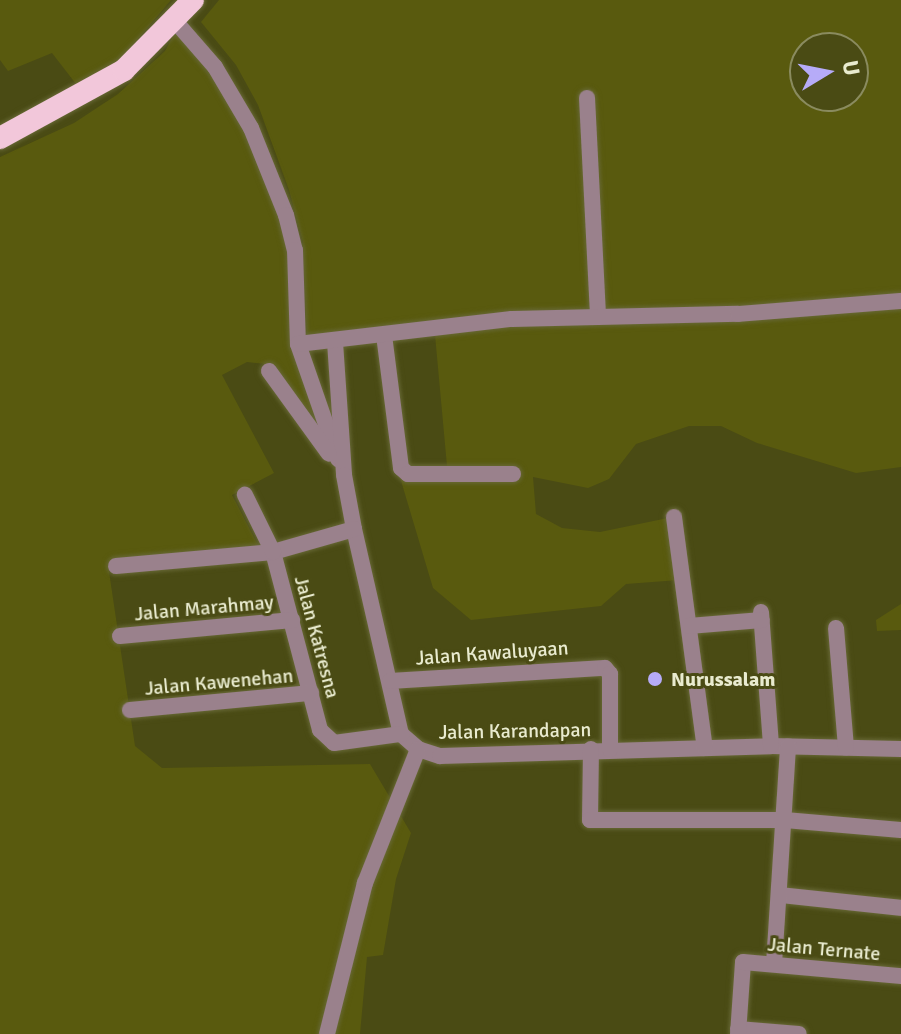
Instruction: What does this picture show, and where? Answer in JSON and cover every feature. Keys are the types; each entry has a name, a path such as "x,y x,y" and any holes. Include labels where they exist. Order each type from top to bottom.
{"highway":[{"path":"0,138 102,85 175,21 193,0"}],"street":[{"path":"175,21 215,67 251,128 286,215 295,250 298,344 344,475"},
{"path":"587,98 598,317"},
{"path":"298,344 512,319 738,314 901,301"},
{"path":"384,335 401,468 408,474 513,474"},
{"path":"335,342 344,475 401,734"},
{"path":"269,371 344,475"},
{"name":"Jalan Katresna","path":"245,495 273,552 320,730 334,743 401,734"},
{"path":"674,517 705,748"},
{"path":"116,566 273,552 354,529"},
{"path":"689,626 762,616 771,746"},
{"name":"Jalan Marahmay","path":"120,636 292,620"},
{"path":"836,628 846,748"},
{"name":"Jalan Kawaluyaan","path":"390,681 597,666 610,674 610,749"},
{"name":"Jalan Kawenehan","path":"130,710 311,693"},
{"name":"Jalan Karandapan","path":"401,734 418,749 440,756 591,749 771,746 901,749"},
{"path":"774,964 788,746"},
{"path":"327,1034 365,883 418,749"},
{"path":"591,749 590,820 785,820 901,830"},
{"path":"780,895 901,908"},
{"name":"Jalan Ternate","path":"738,1031 743,962 901,976"},
{"path":"738,1031 799,1034"}],"shaded area":[{"path":"0,0 171,0 119,61 76,84 52,53 8,71 0,60"},
{"path":"219,0 901,0 901,467 856,473 757,443 721,426 689,426 636,444 609,479 588,488 533,477 536,514 562,528 600,532 668,518 679,580 626,584 601,606 471,620 433,588 399,474 447,466 434,324 307,338 303,242 289,190 258,105 236,65 201,22"},
{"path":"177,29 212,68 248,129 280,216 288,252 290,344 314,412 306,415 275,365 247,362 222,375 274,473 232,495 259,547 108,565 135,746 162,768 370,764 411,833 396,879 383,955 367,957 360,1034 0,1034 0,157 74,123 118,94 165,51"},
{"path":"901,604 901,630 877,631 876,620"}],"place":[{"name":"Nurussalam","path":"655,679"}]}
